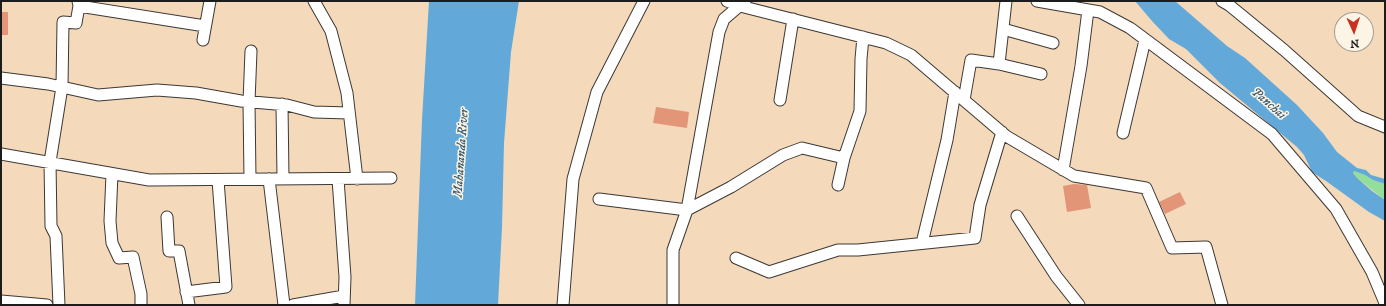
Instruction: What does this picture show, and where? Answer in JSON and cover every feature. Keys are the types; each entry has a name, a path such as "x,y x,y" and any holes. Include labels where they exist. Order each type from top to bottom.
{"street":[{"path":"203,40 210,1"},
{"path":"314,1 330,31 347,94 357,179"},
{"path":"563,305 573,179 597,92 644,1"},
{"path":"727,1 742,3 793,19 886,43 911,54 1002,132 1063,170 1074,176 1146,188 1172,248 1206,247 1222,305"},
{"path":"1000,64 1006,1"},
{"path":"1036,1 1100,12 1130,28 1272,134 1336,209 1372,272 1385,303"},
{"path":"1222,1 1229,5 1284,50 1358,116 1385,128"},
{"path":"673,305 673,250 687,210 719,32 724,19 742,3"},
{"path":"59,305 56,236 51,226 50,162 62,87 63,22 76,23 79,4 205,26"},
{"path":"1063,170 1081,66 1088,10"},
{"path":"780,100 793,19"},
{"path":"1003,28 1053,43"},
{"path":"838,185 844,158 860,110 863,37"},
{"path":"1123,133 1145,40"},
{"path":"250,179 249,102 251,51"},
{"path":"964,100 971,60 1000,64 1040,74"},
{"path":"1,78 48,84 98,95 157,90 196,93 249,102 282,104 314,112 349,113"},
{"path":"922,244 947,140 955,92"},
{"path":"282,104 283,179"},
{"path":"736,258 769,272 838,250 858,250 974,238 980,204 1002,132"},
{"path":"599,199 687,210 731,187 783,155 802,148 844,158"},
{"path":"1,154 149,180 391,178"},
{"path":"112,174 110,221 112,243 119,258 133,257 141,294 141,305"},
{"path":"269,179 284,305"},
{"path":"293,305 344,300 345,278 338,179"},
{"path":"186,292 226,287 218,180"},
{"path":"1017,216 1056,276 1079,305"},
{"path":"167,217 169,251 179,252 188,305"},
{"path":"1,301 47,305"}],"green space":[{"path":"1354,171 1385,184 1385,200 1357,178 1353,173"}],"water":[{"name":"Mahananda River","path":"429,1 519,1 511,52 504,143 498,305 415,305 422,120"},
{"name":"Panchai","path":"1135,1 1175,1 1227,46 1245,58 1297,105 1323,133 1337,152 1357,168 1366,170 1371,175 1385,179 1385,184 1354,171 1353,173 1372,191 1385,200 1385,221 1369,212 1312,172 1304,155 1297,147 1220,83 1186,49 1169,39"}],"building":[{"path":"1,12 8,12 8,35 1,35"},
{"path":"656,107 689,112 687,128 653,123"},
{"path":"1074,184 1087,185 1091,208 1067,212 1063,186"},
{"path":"1180,192 1186,204 1165,214 1159,202"}]}
